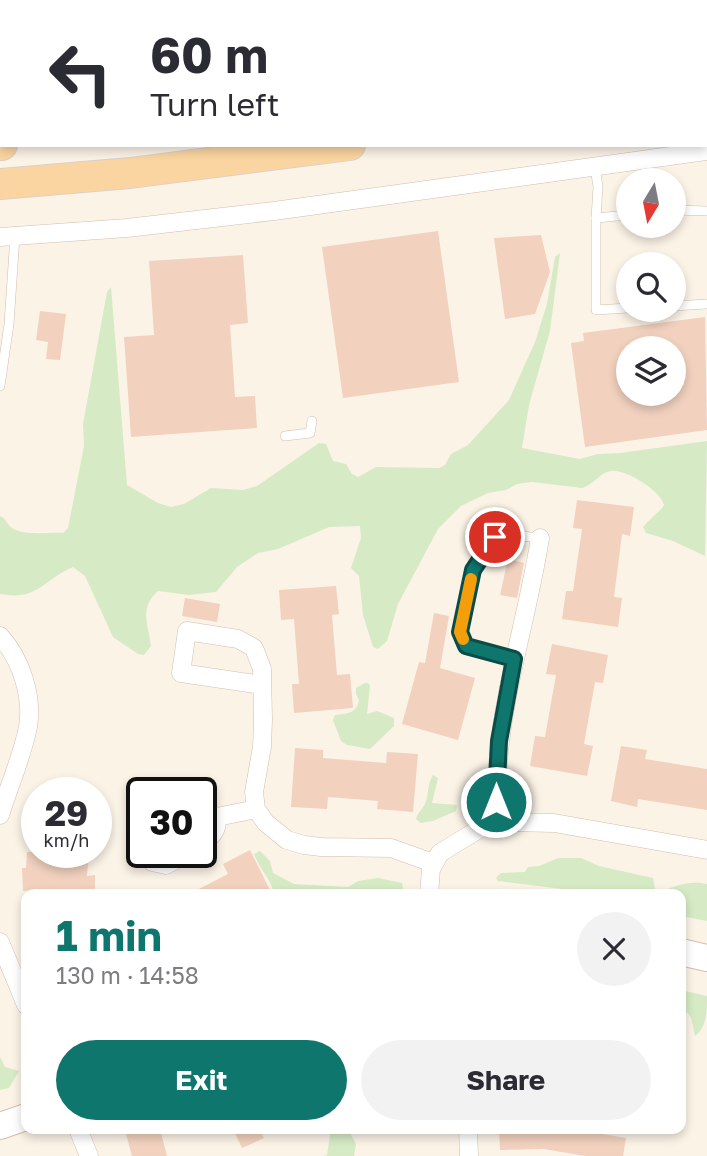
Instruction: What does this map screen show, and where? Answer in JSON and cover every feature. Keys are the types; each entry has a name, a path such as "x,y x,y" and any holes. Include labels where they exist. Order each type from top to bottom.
{"main road":[{"path":"0,184 130,173 335,147"}],"street":[{"path":"8,237 127,228 274,211 707,151"},
{"path":"498,824 496,766 499,741 514,659 534,579 540,538"},
{"path":"262,685 181,673 187,631 238,639 254,648 262,669 262,685 262,747 254,792 256,809 277,834 287,840 321,848 391,848 433,863"},
{"path":"0,636 10,647 22,671 28,725 0,815"},
{"path":"217,812 256,809"},
{"path":"430,889 433,863 440,853 484,826 498,824 554,823 707,850"},
{"path":"0,942 21,993"},
{"path":"686,954 707,958"},
{"path":"0,1126 21,1119"},
{"path":"81,1134 89,1156"},
{"path":"468,1134 469,1156"}],"lane":[{"path":"595,167 598,187 596,310 616,309"},
{"path":"686,209 707,211"},
{"path":"596,218 616,216"},
{"path":"0,386 9,324 8,237"},
{"path":"686,305 707,304"},
{"path":"285,436 310,433 312,421"},
{"path":"514,659 466,646 460,632 473,570 495,537 512,535 540,538"}],"green space":[{"path":"560,253 550,331 529,405 522,448 580,459 598,454 707,441 705,556 673,541 646,533 643,527 664,505 661,499 650,487 633,477 610,471 582,488 532,482 517,484 506,490 488,493 461,506 438,529 398,604 387,641 378,649 373,647 363,615 359,576 351,568 361,538 360,526 329,527 278,549 258,553 237,567 216,592 189,595 158,591 148,604 147,623 151,646 144,655 138,654 113,637 85,576 73,567 32,592 23,595 0,594 0,516 12,528 23,532 63,533 68,528 84,446 83,424 107,292 111,287 127,485 158,503 171,507 184,504 211,488 243,490 257,486 319,443 326,444 333,461 346,464 352,474 358,477 376,467 439,468 445,465 451,454 468,445 509,400 535,342 547,304 555,257"},
{"path":"365,683 370,686 367,714 377,711 394,718 394,726 370,749 347,745 341,741 333,720 335,715 356,708 359,700 356,688"},
{"path":"433,775 438,778 432,803 457,805 456,811 421,823 416,819 425,804"},
{"path":"260,851 270,861 273,873 294,884 348,887 358,881 378,878 402,883 403,889 272,889 254,854"},
{"path":"558,858 581,858 599,866 653,878 655,889 563,889 498,881 496,878 501,873 525,872 528,867 539,866"},
{"path":"687,883 707,884 707,921 686,917 686,889 668,889"},
{"path":"686,991 707,996 704,1023 695,1036 688,1013"},
{"path":"0,1057 5,1067 19,1071 9,1088 0,1090"},
{"path":"330,1134 351,1134 356,1144 354,1156 323,1156 327,1155"}],"building":[{"path":"438,231 459,382 343,398 322,247"},
{"path":"541,235 550,272 535,314 505,319 494,238"},
{"path":"243,255 248,323 230,325 235,397 255,396 257,428 131,437 124,337 154,335 149,261"},
{"path":"40,311 66,314 60,360 46,359 48,342 36,340"},
{"path":"705,317 707,430 585,447 571,343 584,341 583,333 686,322 686,319"},
{"path":"577,500 634,507 630,536 622,534 614,597 622,598 618,627 562,619 566,591 573,591 582,529 573,528"},
{"path":"508,559 524,563 517,598 500,595"},
{"path":"336,586 339,614 332,615 337,675 350,674 353,708 294,713 292,684 299,684 294,619 281,620 279,590"},
{"path":"185,598 220,604 217,622 182,616"},
{"path":"434,613 449,616 440,668 475,678 458,740 402,724 419,662 425,663"},
{"path":"552,644 608,655 603,683 595,682 584,744 593,746 587,776 530,766 535,736 545,737 556,675 546,674"},
{"path":"621,746 647,750 645,759 707,769 707,810 638,799 637,807 611,801"},
{"path":"295,748 323,750 323,758 386,763 387,752 418,754 413,812 377,809 378,801 328,797 327,809 291,807"},
{"path":"250,850 270,889 199,889 228,874 223,864"},
{"path":"22,868 88,868 87,876 95,875 95,889 23,889"},
{"path":"126,1134 161,1134 167,1156 132,1156"},
{"path":"235,1134 262,1134 264,1138 242,1148"},
{"path":"499,1134 602,1134 626,1138 623,1156 585,1156 544,1149 500,1150"}],"slow traffic":[{"path":"463,639 460,632 471,579"}],"route":[{"path":"495,537 473,570 460,632 466,646 474,650 514,659 499,741 496,802"}]}
